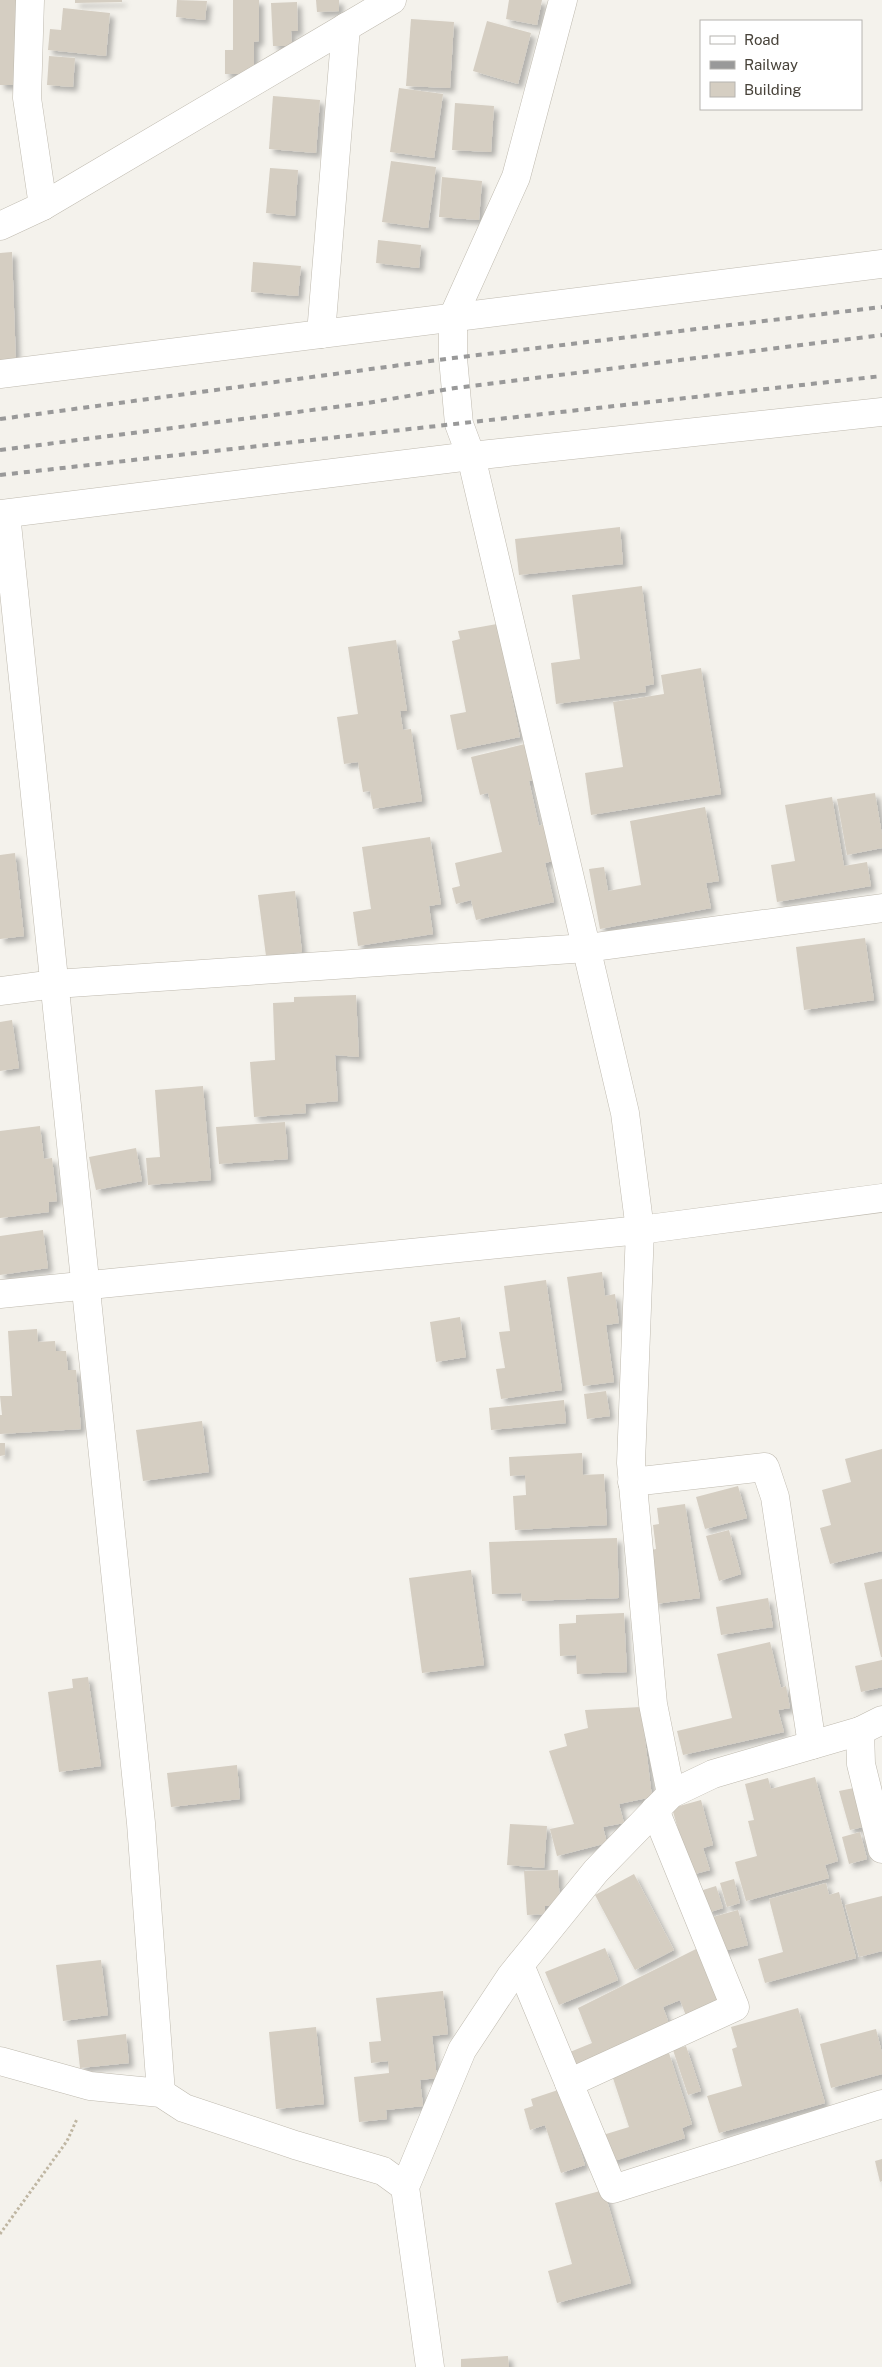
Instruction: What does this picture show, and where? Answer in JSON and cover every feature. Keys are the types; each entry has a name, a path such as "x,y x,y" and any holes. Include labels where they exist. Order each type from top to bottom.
{"street":[{"path":"30,0 27,98 43,206"},
{"path":"0,226 43,206 392,0"},
{"path":"563,0 516,177 453,317 452,358 458,424 471,456 625,1113 640,1230 630,1463 663,1802 735,2007 569,2083"},
{"path":"321,334 346,27"},
{"path":"0,374 882,264"},
{"path":"161,2093 141,1823 55,984 3,514 471,456 882,412"},
{"path":"0,991 55,984 587,948 882,908"},
{"path":"0,1294 640,1230 882,1198"},
{"path":"632,1482 765,1467 775,1497 812,1745"},
{"path":"430,2367 405,2187 462,2050 520,1965 596,1871 663,1802 713,1774 812,1745 871,1725"},
{"path":"871,1725 861,1764 882,1849"},
{"path":"520,1965 613,2189 882,2104"},
{"path":"0,2061 90,2086 161,2093 184,2108 295,2145 383,2171 405,2187"}],"path":[{"path":"0,2234 67,2141 90,2086"}],"building":[{"path":"0,0 17,0 15,85 0,85"},
{"path":"75,0 122,0 122,2 75,3"},
{"path":"177,0 207,1 205,20 176,17"},
{"path":"233,0 259,0 259,41 254,42 254,74 225,74 225,50 233,50"},
{"path":"316,0 339,0 339,11 317,12"},
{"path":"509,0 542,0 537,25 506,19"},
{"path":"297,2 298,31 291,31 292,46 273,46 271,3"},
{"path":"63,8 110,13 106,56 48,50 50,29 61,30"},
{"path":"411,19 454,22 450,88 406,86"},
{"path":"487,21 531,33 518,84 473,71"},
{"path":"49,56 75,58 73,87 47,85"},
{"path":"399,88 443,94 434,158 390,152"},
{"path":"273,96 320,100 316,153 269,149"},
{"path":"455,103 494,106 491,152 452,150"},
{"path":"391,161 436,167 428,228 382,222"},
{"path":"270,168 298,170 295,216 266,213"},
{"path":"442,177 482,181 479,220 439,217"},
{"path":"378,240 421,245 419,268 376,263"},
{"path":"12,252 16,363 0,364 0,253"},
{"path":"253,262 301,266 298,296 251,292"},
{"path":"620,527 623,564 519,575 515,539"},
{"path":"642,586 654,684 645,686 646,692 556,704 551,663 580,659 572,595"},
{"path":"497,624 520,737 457,750 450,715 466,712 452,641 460,639 458,631"},
{"path":"396,640 407,711 400,711 403,730 411,729 422,801 373,809 370,791 363,792 358,762 344,764 337,717 358,714 348,647"},
{"path":"701,668 721,794 591,815 585,773 623,767 613,702 664,694 661,675"},
{"path":"529,743 538,779 529,781 539,826 547,823 557,860 545,863 554,902 476,920 471,900 456,904 452,888 460,886 455,863 502,852 488,793 480,795 471,757"},
{"path":"875,793 882,835 882,848 847,855 837,799"},
{"path":"832,797 844,866 867,862 871,886 777,902 771,865 795,861 785,805"},
{"path":"705,807 719,881 706,883 711,908 600,929 589,869 604,867 608,891 641,885 630,821"},
{"path":"430,837 441,904 429,906 433,934 358,946 353,912 371,909 362,847"},
{"path":"15,853 24,936 0,939 0,855"},
{"path":"295,891 302,952 266,956 258,895"},
{"path":"865,938 874,1000 804,1010 796,947"},
{"path":"356,995 359,1057 335,1055 338,1101 305,1104 306,1113 254,1117 250,1062 275,1060 273,1003 294,1002 294,997"},
{"path":"12,1020 19,1068 0,1071 0,1022"},
{"path":"203,1086 211,1180 148,1185 146,1158 160,1157 155,1090"},
{"path":"285,1122 288,1159 219,1164 216,1127"},
{"path":"40,1126 44,1159 52,1158 57,1201 49,1202 49,1212 0,1218 0,1131"},
{"path":"136,1148 142,1181 96,1190 89,1157"},
{"path":"43,1230 48,1268 0,1275 0,1236"},
{"path":"602,1272 605,1296 615,1294 619,1323 606,1325 614,1382 583,1386 567,1277"},
{"path":"546,1280 562,1390 501,1399 496,1369 505,1368 499,1332 510,1331 504,1286"},
{"path":"460,1317 466,1357 436,1362 430,1322"},
{"path":"37,1329 38,1342 55,1341 56,1351 66,1351 68,1370 76,1370 81,1429 0,1434 0,1415 2,1415 0,1396 12,1396 8,1331"},
{"path":"606,1391 610,1416 587,1419 584,1394"},
{"path":"564,1400 566,1423 491,1430 489,1408"},
{"path":"202,1421 209,1472 143,1481 136,1430"},
{"path":"0,1443 5,1443 5,1455 0,1456"},
{"path":"882,1449 882,1551 830,1564 820,1528 831,1525 822,1490 851,1482 845,1459"},
{"path":"582,1453 583,1475 604,1474 607,1525 515,1530 513,1496 526,1495 525,1475 510,1476 509,1457"},
{"path":"738,1486 747,1518 705,1529 696,1497"},
{"path":"685,1504 700,1598 655,1604 647,1551 656,1549 653,1525 659,1524 657,1508"},
{"path":"729,1530 741,1574 719,1581 706,1536"},
{"path":"617,1538 619,1598 522,1601 521,1593 492,1594 489,1542"},
{"path":"471,1570 484,1665 422,1673 409,1578"},
{"path":"882,1579 882,1657 881,1657 864,1583"},
{"path":"768,1598 773,1627 721,1635 716,1607"},
{"path":"624,1613 627,1672 577,1674 576,1655 560,1656 559,1624 576,1623 576,1615"},
{"path":"770,1642 781,1688 786,1686 790,1708 778,1710 784,1732 683,1755 677,1731 732,1718 717,1654"},
{"path":"882,1660 882,1687 861,1692 855,1666"},
{"path":"88,1677 101,1766 59,1772 48,1692 73,1688 72,1679"},
{"path":"641,1707 652,1797 619,1804 624,1823 603,1827 607,1843 557,1856 550,1829 574,1824 549,1751 567,1746 564,1734 588,1728 585,1710"},
{"path":"237,1765 240,1799 171,1807 167,1773"},
{"path":"815,1777 838,1861 825,1865 829,1878 746,1901 735,1862 757,1856 748,1821 754,1820 745,1784 768,1778 771,1789"},
{"path":"854,1788 863,1827 850,1830 839,1791"},
{"path":"701,1800 713,1845 703,1848 710,1870 691,1875 672,1808"},
{"path":"510,1824 547,1826 544,1868 507,1865"},
{"path":"860,1832 867,1859 849,1864 842,1837"},
{"path":"558,1870 560,1905 545,1906 545,1914 527,1915 524,1871"},
{"path":"634,1874 674,1950 635,1970 595,1895"},
{"path":"734,1879 740,1903 727,1907 720,1883"},
{"path":"826,1883 829,1895 839,1892 856,1958 765,1983 758,1959 783,1952 769,1899"},
{"path":"716,1886 723,1908 707,1913 700,1891"},
{"path":"882,1896 882,1951 859,1957 845,1905"},
{"path":"738,1910 748,1945 719,1952 709,1918"},
{"path":"605,1948 618,1980 559,2005 545,1972"},
{"path":"698,1948 721,2007 688,2021 680,2000 663,2007 671,2029 576,2066 570,2052 592,2043 578,2008"},
{"path":"101,1960 108,2015 63,2021 56,1965"},
{"path":"443,1991 448,2034 432,2036 437,2078 420,2080 423,2106 386,2110 387,2119 359,2122 354,2077 389,2073 388,2061 371,2063 369,2042 381,2041 376,1998"},
{"path":"798,2008 825,2103 719,2133 707,2096 742,2086 732,2049 737,2047 731,2027"},
{"path":"316,2027 324,2104 276,2109 269,2032"},
{"path":"876,2029 882,2053 882,2074 831,2088 820,2044"},
{"path":"126,2034 129,2063 80,2068 77,2040"},
{"path":"686,2046 701,2091 688,2095 673,2050"},
{"path":"669,2053 692,2124 682,2128 685,2138 611,2162 603,2135 629,2127 611,2072"},
{"path":"561,2089 585,2165 561,2173 545,2125 530,2130 524,2109 533,2106 531,2099"},
{"path":"882,2159 882,2181 880,2182 875,2161"},
{"path":"604,2190 631,2283 557,2303 548,2271 572,2264 555,2203"},
{"path":"508,2356 509,2367 461,2367 461,2359"}],"railway":[{"path":"0,419 453,358 882,307"},
{"path":"0,450 367,403 455,388 882,335"},
{"path":"0,475 882,376"}]}
